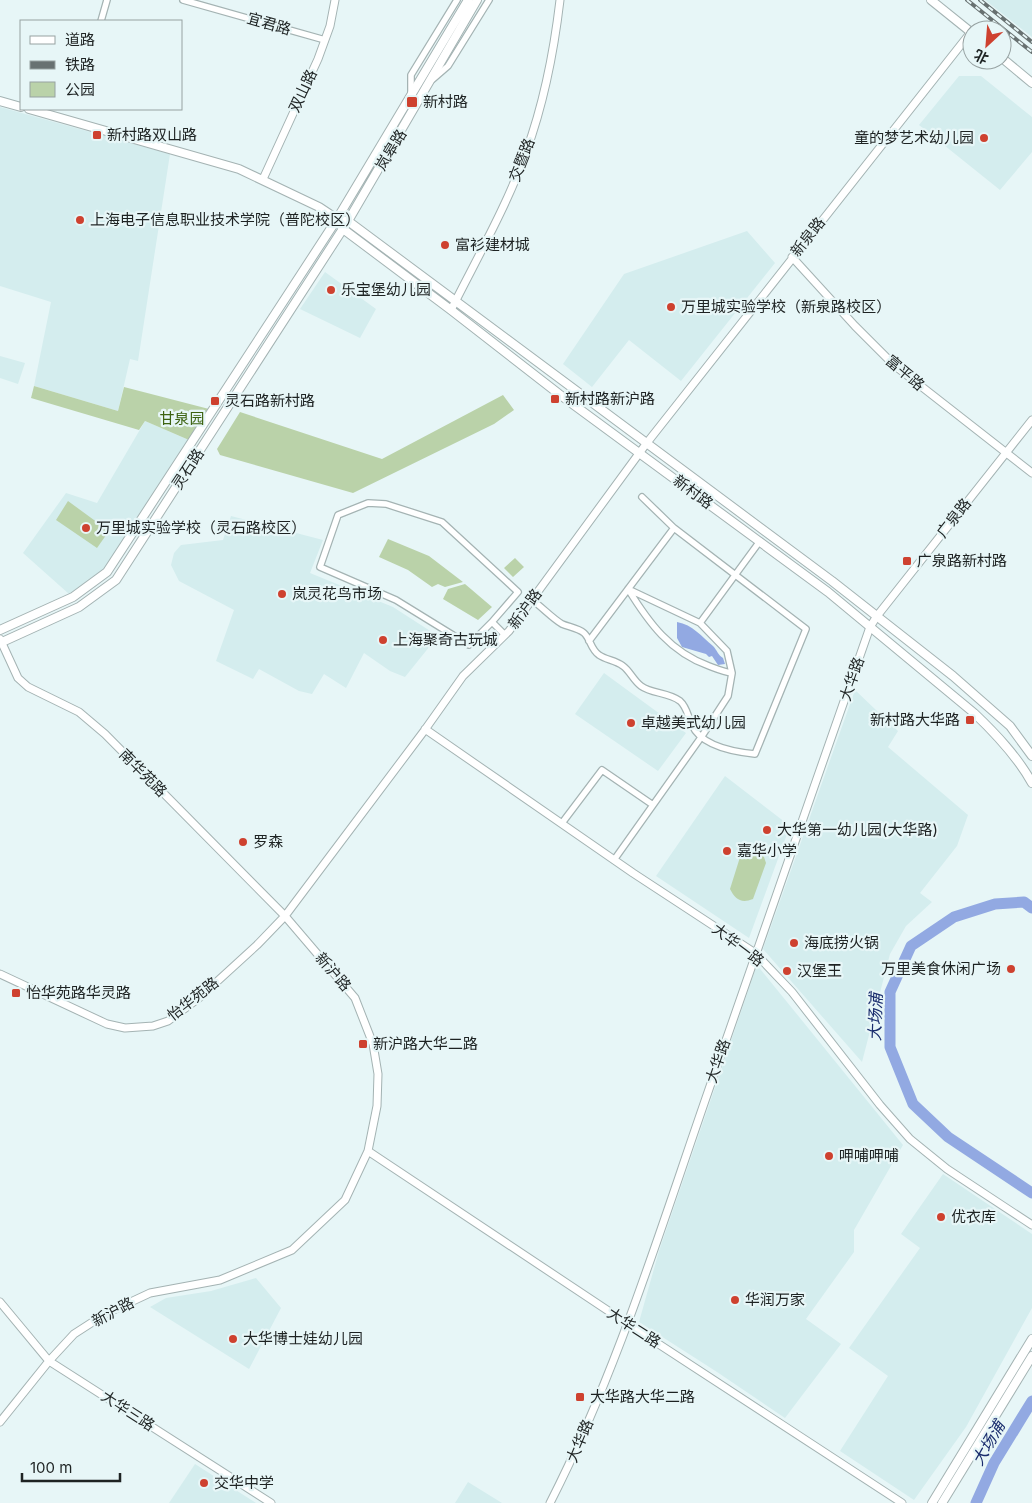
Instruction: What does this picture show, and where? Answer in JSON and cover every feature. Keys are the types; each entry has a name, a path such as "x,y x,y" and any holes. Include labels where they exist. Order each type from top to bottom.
{"main road":[{"name":"岚皋路","path":"337,219 468,0"},
{"name":"岚皋路","path":"348,221 413,113 477,0"},
{"path":"931,0 962,25"},
{"path":"1012,66 1032,83"},
{"path":"0,101 20,107"},
{"name":"新村路","path":"36,110 51,112 213,160 263,179 319,207 337,219 348,221 877,616 953,676 1010,726 1032,756"},
{"name":"新村路","path":"337,219 343,229 559,394 828,592 988,726 1021,764 1032,783"},
{"name":"灵石路","path":"0,630 73,597 107,572 337,219"},
{"name":"灵石路","path":"0,641 79,607 116,580 348,221"},
{"path":"932,1503 1032,1339"},
{"path":"942,1503 1032,1356"}],"street":[{"path":"101,20 107,0"},
{"name":"宜君路","path":"183,0 325,40"},
{"name":"双山路","path":"263,179 325,40 335,0"},
{"path":"411,95 411,75 457,0"},
{"path":"429,82 448,66 489,0"},
{"name":"交暨路","path":"451,310 506,198 526,152 550,68 560,0"},
{"name":"新泉路","path":"646,444 962,43"},
{"name":"富平路","path":"792,257 855,326 894,365 1032,474"},
{"name":"广泉路","path":"877,616 1032,420"},
{"name":"新沪路","path":"0,1422 49,1361 74,1334 105,1314 150,1293 220,1280 292,1250 345,1200 368,1151 377,1106 378,1074 373,1044 355,998 285,916 463,676 505,635 646,444"},
{"path":"532,600 562,623 584,633 597,654 616,661 642,687 664,693 680,702 688,713 692,725 713,744 735,752 756,754 806,629 674,528 642,498"},
{"path":"368,503 386,504 442,522 518,592 492,622 470,645 396,600 320,567 338,515 368,503"},
{"path":"589,641 674,528"},
{"path":"700,623 760,541"},
{"path":"614,860 728,696 732,672 727,651 700,623 628,589"},
{"path":"628,589 647,619 664,638 682,653 702,664 725,672 732,672"},
{"name":"大华路","path":"550,1503 574,1456 628,1324 755,953 870,627 877,616"},
{"path":"492,622 505,635"},
{"name":"南华苑路","path":"0,641 18,678 28,687 79,712 105,734 285,916"},
{"name":"大华一路","path":"425,729 614,860 755,953 792,992 880,1105 910,1139 947,1169 1032,1224"},
{"path":"562,823 602,770 653,805"},
{"name":"怡华苑路","path":"0,974 107,1024 125,1028 153,1026 168,1021 199,998 257,945 285,916"},
{"name":"大华二路","path":"368,1151 902,1503"},
{"name":"大华三路","path":"0,1302 49,1361 271,1503"}],"shaded area":[{"path":"985,0 1032,0 1032,37"},
{"name":"童的梦艺术幼儿园","path":"959,76 981,76 1032,117 1032,152 1000,190 919,125"},
{"name":"上海电子信息职业技术学院（普陀校区）","path":"0,107 170,154 138,361 130,359 118,411 34,386 51,302 0,286"},
{"name":"万里城实验学校（新泉路校区）","path":"747,231 775,263 681,381 629,340 592,387 563,364 624,274"},
{"name":"乐宝堡幼儿园","path":"325,272 376,309 360,338 300,309"},
{"path":"0,356 25,363 18,384 0,378"},
{"name":"万里城实验学校（灵石路校区）","path":"145,421 189,440 104,569 69,594 23,553 66,493 97,503"},
{"name":"岚灵花鸟市场","path":"231,516 323,540 310,573 393,607 438,636 405,677 390,671 364,653 346,688 324,674 312,694 299,691 259,669 253,679 216,661 234,610 179,581 171,565 174,553 181,545 223,540"},
{"name":"卓越美式幼儿园","path":"604,673 686,733 658,771 575,714"},
{"path":"855,690 898,731 888,747 968,815 957,846 920,893 932,902 906,926 890,954 862,1062 763,949"},
{"name":"嘉华小学","path":"725,776 790,826 749,938 656,876"},
{"path":"757,965 903,1145 854,1230 854,1252 806,1319 841,1344 785,1418 639,1322 659,1251"},
{"path":"943,1174 1032,1234 1032,1308 966,1427 914,1500 840,1451 888,1376 849,1348 920,1248 901,1234"},
{"name":"大华博士娃幼儿园","path":"256,1278 281,1308 249,1369 150,1307 166,1298 211,1291"},
{"name":"交华中学","path":"195,1464 256,1503 169,1503"},
{"path":"468,1482 502,1503 455,1503"}],"green space":[{"name":"甘泉园","path":"34,386 118,411 124,387 209,409 189,440 145,421 139,430 31,398"},
{"path":"503,395 514,410 494,424 353,493 220,455 217,449 240,412 382,459"},
{"path":"68,501 109,531 97,548 56,520"},
{"path":"388,539 429,556 463,582 445,587 438,584 432,587 408,570 379,557"},
{"path":"515,558 524,567 513,577 504,568"},
{"path":"465,584 492,607 478,620 443,599 448,589"},
{"path":"754,848 764,857 766,863 753,899 742,901 736,898 730,889 741,854"}],"water":[{"path":"677,622 683,623 701,635 723,658 725,664 718,665 712,656 709,657 706,654 682,647 677,638"}],"waterway":[{"name":"大场浦","path":"1032,908 1024,902 995,904 954,917 911,946 890,992 890,1047 913,1104 948,1137 1032,1193"},
{"name":"大场浦","path":"976,1503 994,1463 1032,1401"}],"railway":[{"path":"967,0 1032,52"},
{"path":"980,0 1032,42"}],"place":[{"name":"新村路","path":"412,102"},
{"name":"新村路双山路","path":"97,135"},
{"name":"童的梦艺术幼儿园","path":"984,138"},
{"name":"上海电子信息职业技术学院（普陀校区）","path":"80,220"},
{"name":"富衫建材城","path":"445,245"},
{"name":"乐宝堡幼儿园","path":"331,290"},
{"name":"万里城实验学校（新泉路校区）","path":"671,307"},
{"name":"新村路新沪路","path":"555,399"},
{"name":"灵石路新村路","path":"215,401"},
{"name":"万里城实验学校（灵石路校区）","path":"86,528"},
{"name":"广泉路新村路","path":"907,561"},
{"name":"岚灵花鸟市场","path":"282,594"},
{"name":"上海聚奇古玩城","path":"383,640"},
{"name":"新村路大华路","path":"970,720"},
{"name":"卓越美式幼儿园","path":"631,723"},
{"name":"大华第一幼儿园(大华路)","path":"767,830"},
{"name":"罗森","path":"243,842"},
{"name":"嘉华小学","path":"727,851"},
{"name":"海底捞火锅","path":"794,943"},
{"name":"万里美食休闲广场","path":"1011,969"},
{"name":"汉堡王","path":"787,971"},
{"name":"怡华苑路华灵路","path":"16,993"},
{"name":"新沪路大华二路","path":"363,1044"},
{"name":"呷哺呷哺","path":"829,1156"},
{"name":"优衣库","path":"941,1217"},
{"name":"华润万家","path":"735,1300"},
{"name":"大华博士娃幼儿园","path":"233,1339"},
{"name":"大华路大华二路","path":"580,1397"},
{"name":"交华中学","path":"204,1483"}]}
